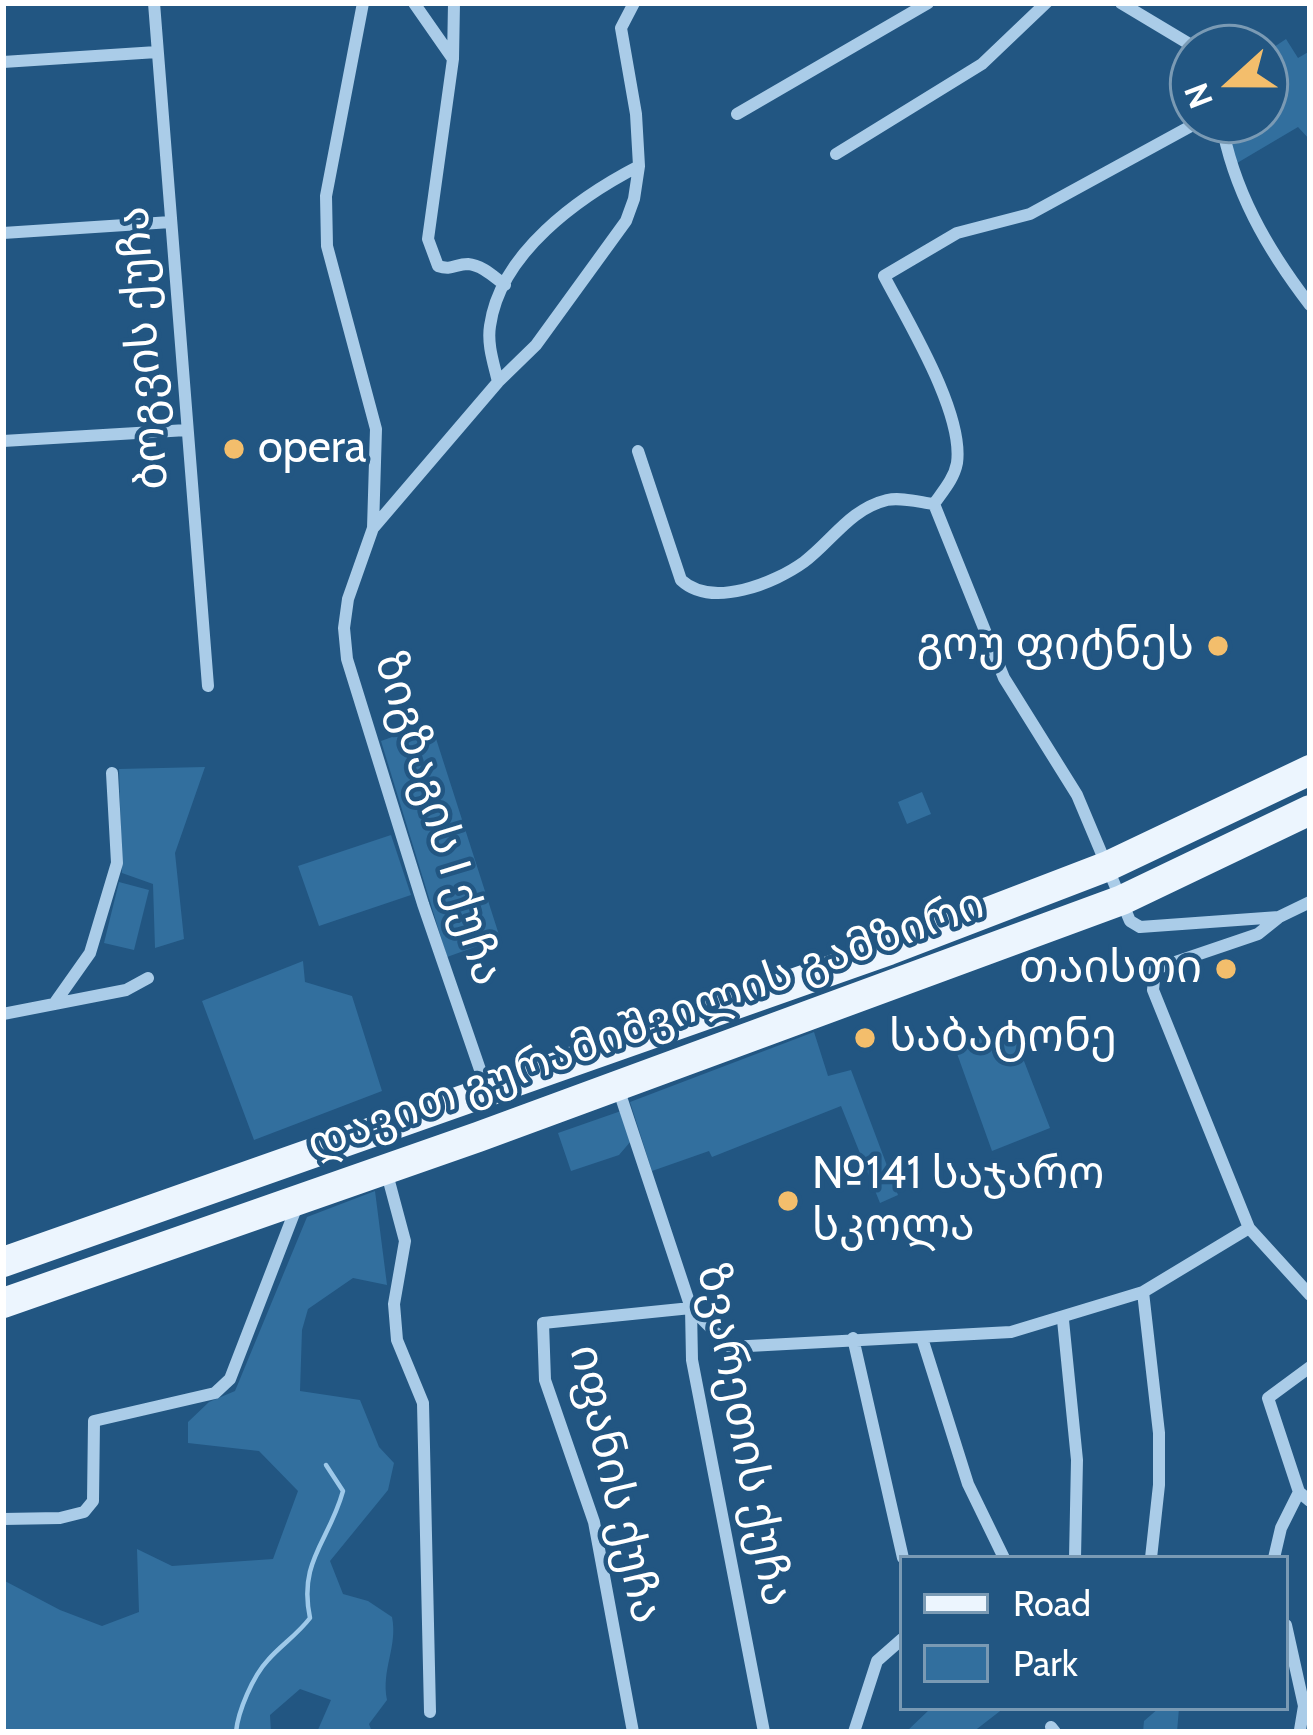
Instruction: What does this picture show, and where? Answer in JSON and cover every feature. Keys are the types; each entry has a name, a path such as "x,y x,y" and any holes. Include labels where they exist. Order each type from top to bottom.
{"main road":[{"name":"დავით გურამიშვილის გამზირი","path":"3,1262 849,964 1108,866 1310,770"},
{"name":"დავით გურამიშვილის გამზირი","path":"3,1304 617,1087 1121,900 1310,810"},
{"path":"487,1090 500,1129"}],"street":[{"name":"ბოგვის ქუჩა","path":"154,3 208,686"},
{"name":"ზიგზაგის I ქუჩა","path":"363,3 326,196 327,247 376,429 373,528 348,599 347,658 422,904 487,1090"},
{"path":"414,3 453,59"},
{"path":"454,3 453,59 428,239 438,266 447,270 468,264 505,285"},
{"path":"373,528 498,382 536,345 626,221 639,166 636,113 621,28 634,3"},
{"path":"737,114 928,3"},
{"path":"836,154 982,64 1046,3"},
{"path":"1121,3 1169,32"},
{"path":"3,62 158,52"},
{"path":"934,504 956,468 958,438 929,362 884,276 957,233 1030,214 1169,138"},
{"path":"1227,144 1237,180 1270,254 1310,305"},
{"path":"498,382 490,327 505,285 536,239 565,210 639,166"},
{"path":"3,232 170,222"},
{"path":"3,441 187,430"},
{"path":"638,451 681,580 694,590 719,593 751,587 791,570 861,511 887,500 934,504"},
{"path":"934,504 1004,678 1071,784 1130,921 1140,927 1279,917"},
{"path":"54,1004 90,953 118,863 112,773"},
{"path":"1310,902 1258,934 1155,969 1154,990 1249,1228 1310,1295"},
{"path":"3,1014 127,990 148,978"},
{"name":"ზვარეთის ქუჩა","path":"617,1087 691,1309 692,1360 764,1732"},
{"path":"386,1169 405,1240 394,1304 397,1340 423,1403 430,1712"},
{"path":"3,1520 84,1513 92,1501 94,1421 215,1393 230,1379 300,1198"},
{"path":"691,1309 730,1347 1011,1332 1143,1292 1249,1228"},
{"path":"1143,1292 1159,1433 1151,1555"},
{"name":"იფანის ქუჩა","path":"633,1732 593,1522 545,1380 543,1323 691,1309"},
{"path":"1063,1320 1077,1460 1075,1555"},
{"path":"922,1338 968,1484 1003,1555"},
{"path":"853,1339 902,1555"},
{"path":"1310,1367 1268,1398 1298,1492 1310,1502"},
{"path":"1275,1555 1298,1492"},
{"path":"1289,1638 1304,1706 1300,1730"},
{"path":"854,1732 877,1660 899,1642"}],"green space":[{"path":"1289,44 1298,58 1310,51 1310,140 1298,127 1289,132"},
{"path":"1227,144 1269,144 1232,166"},
{"path":"431,723 500,938 447,957 381,741"},
{"path":"205,767 175,853 184,939 155,948 153,884 122,873 119,769"},
{"path":"922,792 931,814 907,824 898,802"},
{"path":"391,835 411,895 319,926 298,866"},
{"path":"119,882 149,890 134,950 104,943"},
{"path":"303,961 305,982 352,996 382,1091 254,1140 202,1001"},
{"path":"1010,1025 1050,1128 992,1151 955,1048"},
{"path":"814,1032 828,1076 851,1070 898,1195 880,1203 841,1106 712,1157 709,1151 652,1171 630,1102"},
{"path":"621,1111 631,1141 619,1155 571,1171 558,1133"},
{"path":"375,1191 387,1285 353,1278 308,1309 302,1330 300,1391 360,1400 379,1447 394,1463 388,1490 330,1561 343,1594 368,1601 392,1617 387,1700 369,1724 372,1732 317,1732 331,1700 300,1689 270,1715 271,1732 3,1732 3,1580 102,1626 139,1612 137,1549 172,1566 273,1559 298,1491 259,1451 188,1443 188,1422 209,1402 235,1391 307,1217"},
{"path":"928,1711 1000,1711 973,1732 906,1732"},
{"path":"1156,1711 1179,1711 1177,1732 1143,1732 1144,1721"}],"waterway":[{"path":"236,1732 257,1675 310,1618 311,1566 343,1491 326,1465"}],"place":[{"name":"opera","path":"234,449"},
{"name":"გოუ ფიტნეს","path":"1218,646"},
{"name":"თაისთი","path":"1226,969"},
{"name":"საბატონე","path":"865,1038"},
{"name":"№141 საჯარო სკოლა","path":"788,1201"}]}
